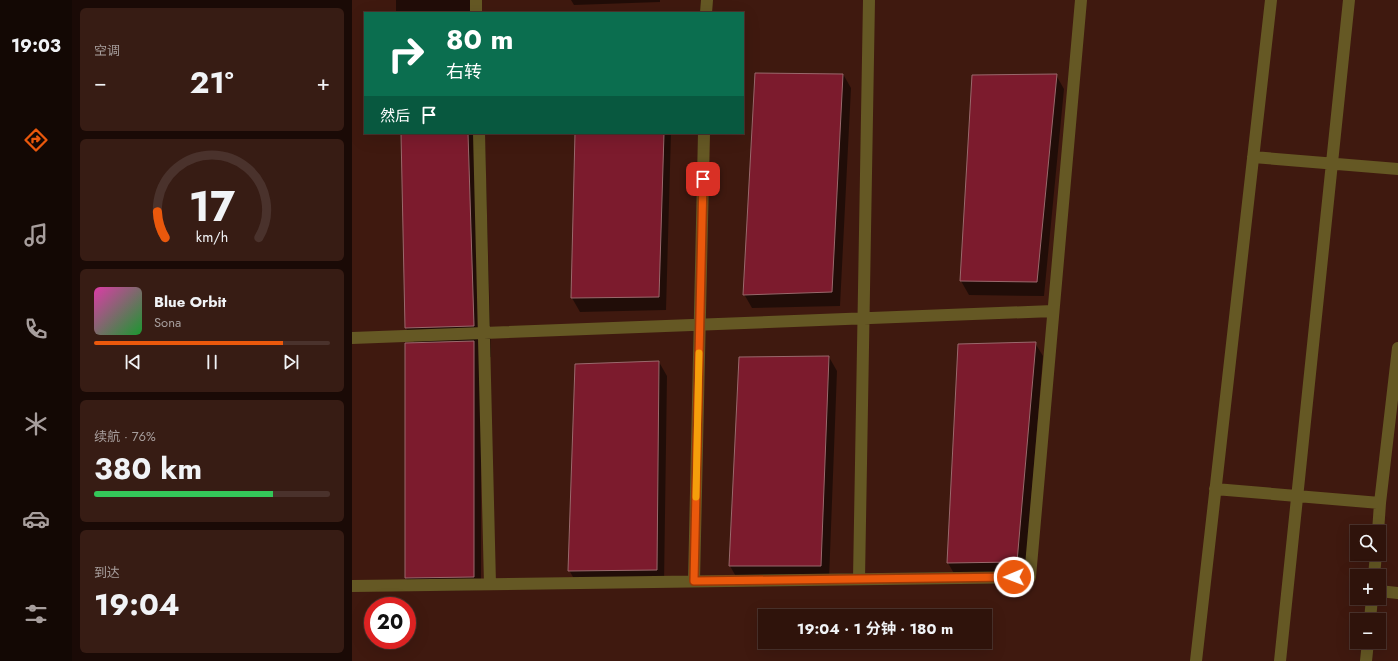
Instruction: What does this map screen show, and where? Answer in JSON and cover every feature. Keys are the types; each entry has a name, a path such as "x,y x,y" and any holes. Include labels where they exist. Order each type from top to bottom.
{"lane":[{"path":"476,0 476,12"},
{"path":"706,12 707,0"},
{"path":"859,579 868,0"},
{"path":"352,586 1030,577 1080,0"},
{"path":"1196,661 1271,0"},
{"path":"1280,661 1349,0"},
{"path":"479,134 490,584"},
{"path":"694,581 704,134"},
{"path":"1253,157 1398,169"},
{"path":"352,338 1053,311"},
{"path":"1378,525 1398,348"},
{"path":"1215,489 1380,503"},
{"path":"1386,592 1398,593"},
{"path":"1366,661 1367,649"}],"building":[{"path":"755,73 843,74 832,292 743,295"},
{"path":"1057,74 1037,282 960,281 972,75"},
{"path":"401,134 468,134 474,326 405,328"},
{"path":"575,134 664,134 659,297 571,298"},
{"path":"474,341 474,577 405,578 405,343"},
{"path":"1036,342 1017,562 947,563 958,344"},
{"path":"829,356 821,566 729,566 739,357"},
{"path":"659,361 657,570 568,571 575,364"}],"slow traffic":[{"path":"696,497 699,353"}],"route":[{"path":"703,179 694,581 1014,577"}]}
